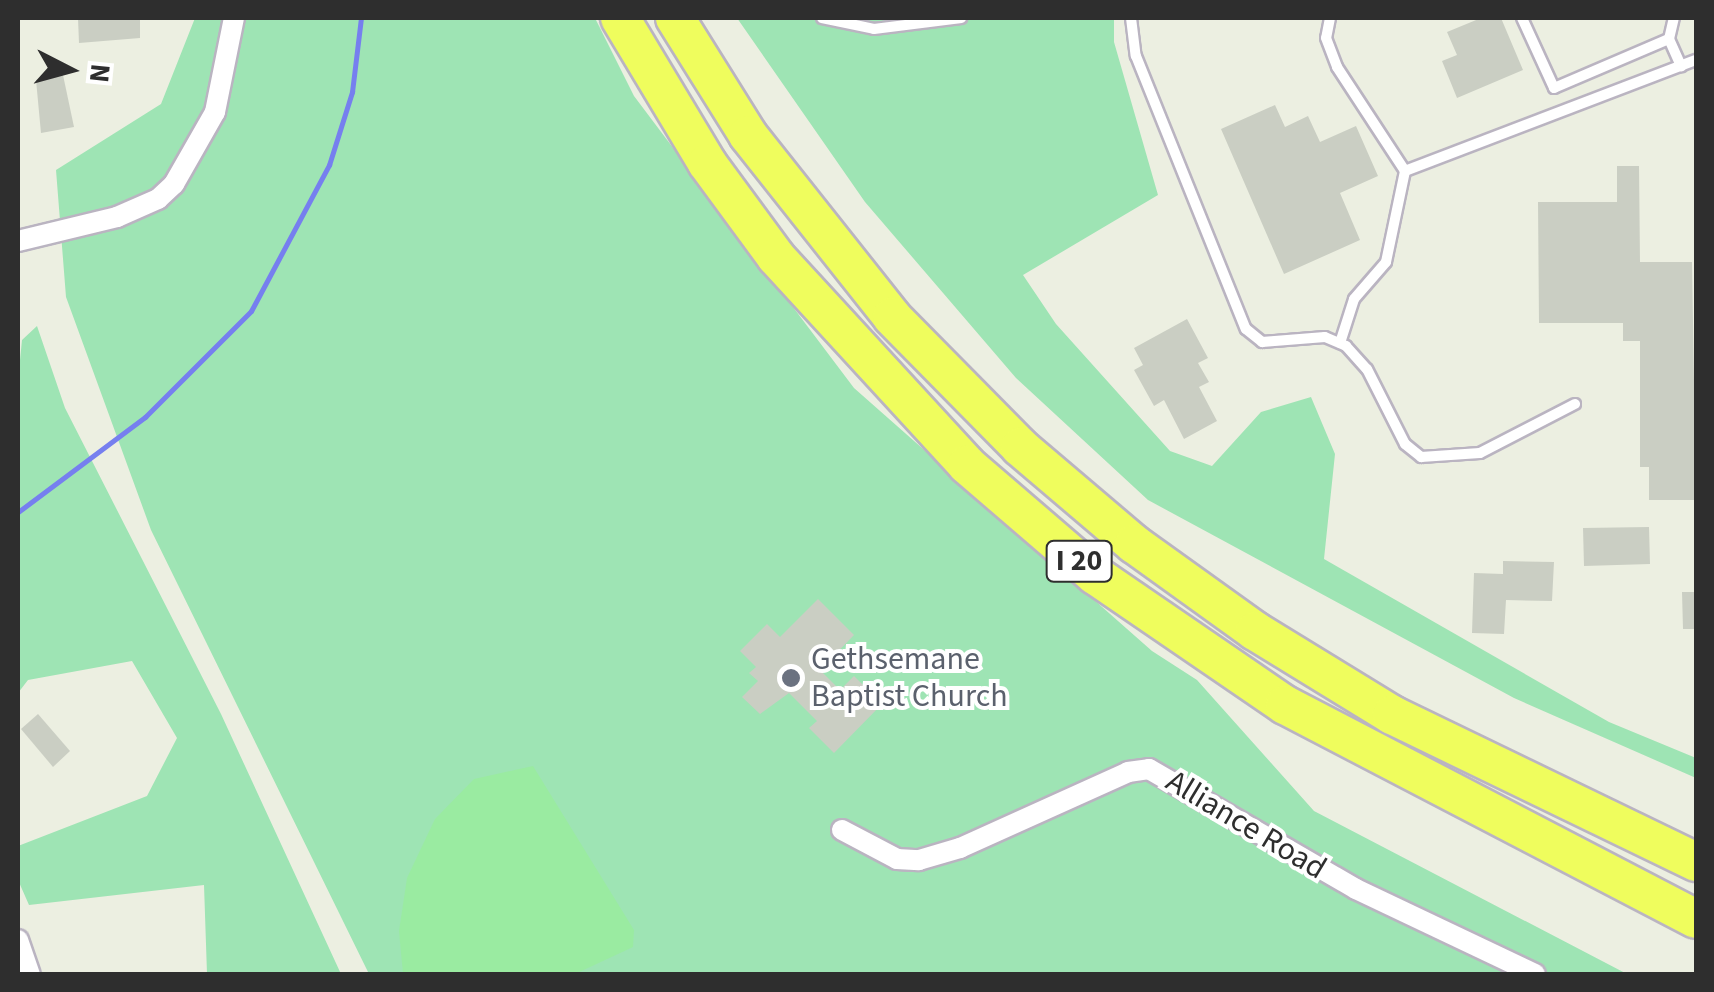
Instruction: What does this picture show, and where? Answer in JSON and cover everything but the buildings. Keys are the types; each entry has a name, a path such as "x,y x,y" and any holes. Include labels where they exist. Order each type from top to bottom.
{"highway":[{"name":"I 20","path":"620,18 707,163 776,256 967,465 1095,575 1286,706 1696,919"},
{"name":"I 20","path":"675,18 748,135 892,317 1020,447 1134,544 1255,631 1392,714 1696,862"}],"street":[{"path":"18,240 133,211 174,184 215,112 234,18"},
{"name":"Alliance Road","path":"842,830 898,858 918,860 960,848 1128,772 1149,769 1356,890 1535,974"},
{"path":"18,940 30,974"}],"lane":[{"path":"822,18 874,29 961,18"},
{"path":"1131,18 1136,56 1246,329 1262,342 1325,336 1340,343 1366,368 1405,444 1421,457 1480,454 1575,404"},
{"path":"1330,18 1326,38 1337,67 1405,172 1386,262 1354,299 1340,343"},
{"path":"1674,18 1669,39 1681,66"},
{"path":"1527,19 1554,88 1669,39"},
{"path":"1405,172 1696,60"}],"green space":[{"path":"195,18 595,18 634,96 854,388 1152,651 1197,680 1314,811 1627,974 369,974 151,530 66,297 56,170 161,104"},
{"path":"737,18 1114,18 1114,42 1158,195 1023,275 1056,324 1170,451 1212,466 1261,412 1311,397 1335,454 1324,559 1609,722 1696,758 1696,778 1514,698 1148,500 1016,378 865,202"},
{"path":"37,326 65,408 221,714 341,974 207,974 204,885 29,905 18,880 18,846 147,796 177,738 132,661 28,680 18,693 18,380 22,340"},
{"path":"533,766 634,930 633,947 575,974 403,974 399,931 407,878 435,819 474,779"}],"waterway":[{"path":"18,512 145,417 251,311 329,165 352,92 361,18"}],"place":[{"name":"Gethsemane Baptist Church","path":"791,678"}]}
